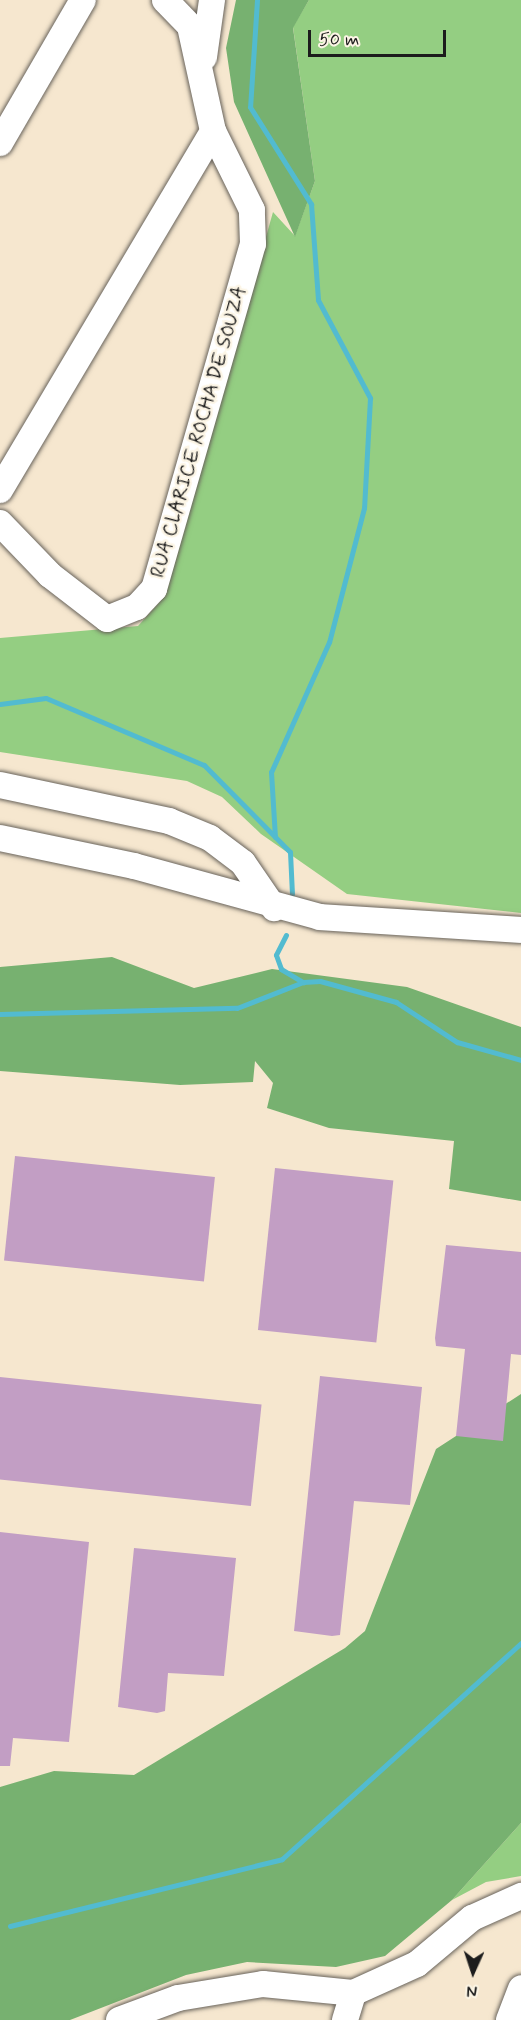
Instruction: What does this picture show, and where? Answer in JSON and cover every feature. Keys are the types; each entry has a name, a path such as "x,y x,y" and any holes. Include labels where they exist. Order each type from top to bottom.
{"street":[{"path":"0,143 83,0"},
{"name":"RUA CLARICE ROCHA DE SOUZA","path":"0,524 50,575 107,620 137,607 153,589 253,244 252,210 213,131 189,26 165,0"},
{"name":"RUA CLARICE ROCHA DE SOUZA","path":"203,85 212,0"},
{"path":"0,490 213,131"},
{"path":"0,785 169,821 210,838 243,863 274,908"},
{"path":"0,838 134,866 274,908 320,917 521,930"},
{"path":"119,2020 177,2009 263,1984 353,1993 417,1964 472,1918 521,1896"},
{"path":"509,2020 521,1988"},
{"path":"345,2020 353,1993"}],"green space":[{"path":"236,0 309,0 293,28 315,181 295,237 234,102 226,48"},
{"path":"309,0 521,0 521,913 347,894 261,834 222,797 187,781 0,752 0,638 138,626 165,596 273,212 295,236 315,181 293,27"},
{"path":"112,957 194,988 272,969 407,987 521,1027 521,1201 449,1189 454,1141 329,1128 267,1108 273,1083 255,1061 253,1082 180,1085 0,1071 0,967"},
{"path":"521,1394 521,1823 452,1900 385,1956 336,1967 247,1962 186,1975 70,2020 0,2020 0,1787 54,1771 134,1775 345,1648 365,1631 436,1449"},
{"path":"521,1823 521,1876 486,1882 452,1900"}],"building":[{"path":"15,1156 215,1177 204,1281 4,1260"},
{"path":"275,1168 393,1180 376,1343 258,1330"},
{"path":"446,1245 521,1252 521,1355 511,1354 503,1441 456,1436 465,1349 436,1346 435,1338"},
{"path":"320,1376 422,1387 410,1505 354,1501 340,1635 332,1636 294,1631"},
{"path":"0,1377 262,1404 251,1506 0,1480"},
{"path":"0,1532 89,1542 69,1742 13,1738 10,1766 0,1766"},
{"path":"134,1548 236,1558 224,1676 168,1673 165,1711 157,1713 118,1707"}],"waterway":[{"path":"257,0 250,107 311,204 318,300 370,398 364,508 329,642 271,772 275,837"},
{"path":"0,704 46,698 204,765 290,852 292,894"},
{"path":"286,935 276,955 281,969 303,982 320,981 396,1002 457,1042 521,1060"},
{"path":"0,1014 237,1008 303,982"},
{"path":"10,1926 282,1859 521,1643"}]}
